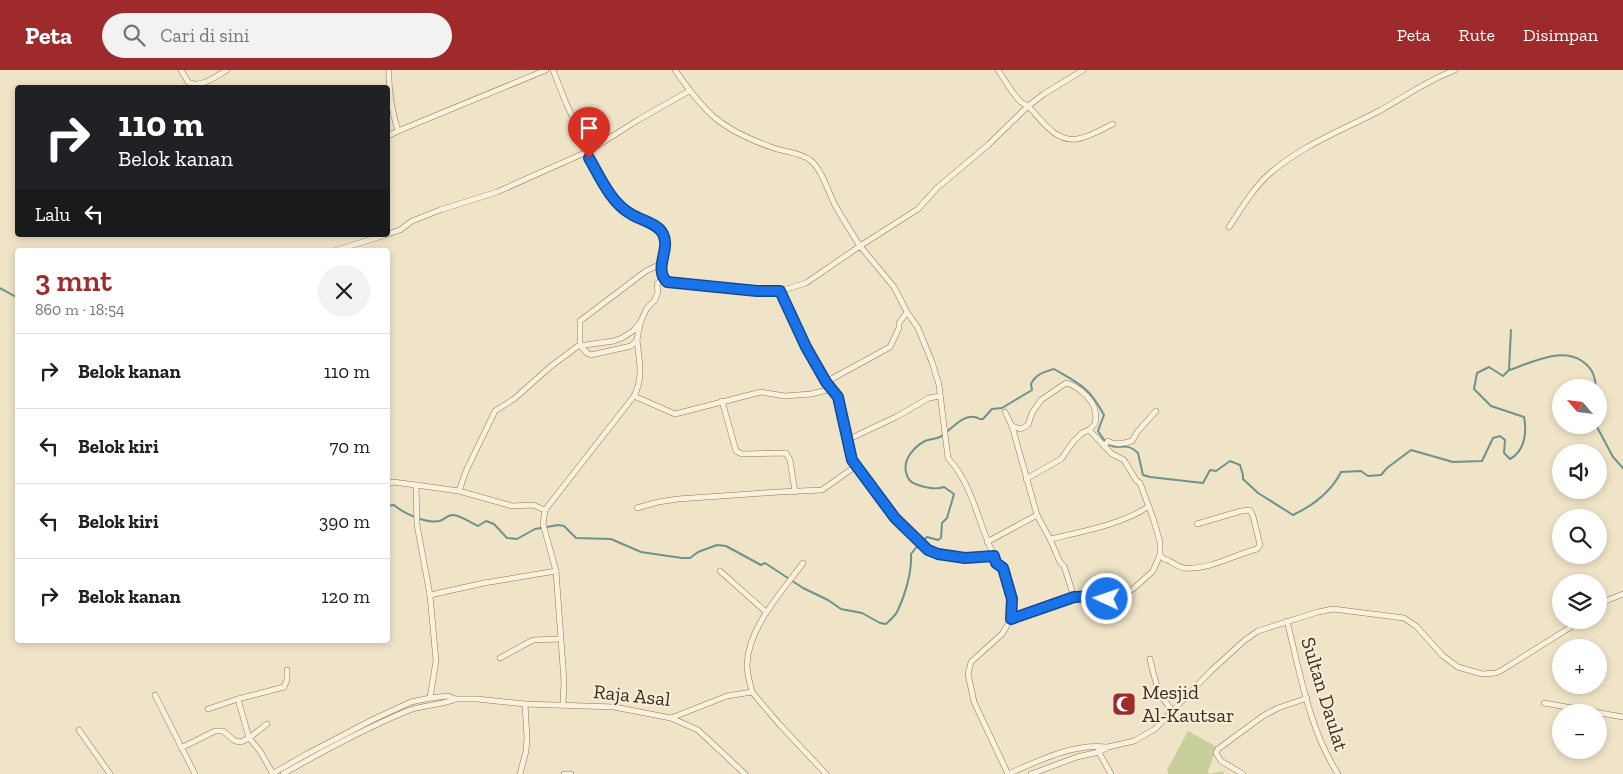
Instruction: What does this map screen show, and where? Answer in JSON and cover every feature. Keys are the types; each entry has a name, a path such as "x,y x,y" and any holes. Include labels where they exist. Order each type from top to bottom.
{"street":[{"path":"181,70 188,82 196,85 210,80 227,70"},
{"path":"388,85 389,70"},
{"path":"390,135 546,70"},
{"path":"553,70 566,104 589,151 589,158 597,172 624,209 656,226 663,232 665,242 661,264 663,278 670,284 780,291 806,283 918,209 937,188 988,145 1028,106 1083,70"},
{"path":"675,70 689,90 712,116 729,129 751,140 775,149 801,155 813,161 834,203 860,246 894,287 918,328 937,376 948,458 968,485 987,542 996,563 1003,568 1012,599 1011,619 1002,634 971,662 968,674 974,702 1008,774 1047,757 1096,746 1108,747"},
{"path":"998,70 1021,102 1028,106 1057,135 1068,139 1076,139 1113,124"},
{"path":"1229,228 1256,188 1268,175 1287,161 1383,109 1419,86 1455,70"},
{"path":"390,234 400,230 412,221 497,192 589,151 689,90"},
{"path":"390,102 398,132"},
{"path":"343,248 379,237"},
{"path":"637,340 631,346 595,355 587,353 580,345 580,322 646,271 661,264"},
{"path":"564,705 556,570 543,524 545,510 634,396 640,382 641,373 637,340 640,323 647,308 655,300 658,292 657,284 663,278"},
{"path":"780,291 806,347 826,382 838,397 850,453 856,466 895,518 928,550 948,556 970,558 994,556"},
{"path":"826,382 890,347 899,323 907,312"},
{"path":"459,492 466,471 495,412 514,399 561,358 580,345 622,338 633,331 640,323"},
{"path":"1012,426 1021,429 1028,425 1031,422 1032,413 1041,400 1066,383 1072,384 1094,406 1095,424 1073,442 1061,459 1026,479"},
{"path":"634,396 673,414 761,392 785,396 812,394 831,389"},
{"path":"847,440 896,417 929,398 940,396"},
{"path":"722,401 736,451 742,454 786,453 790,460 795,492"},
{"path":"1104,446 1108,441 1112,444 1118,444 1132,441 1138,431 1156,411"},
{"path":"1005,412 1012,426 1037,515 1060,562 1064,566 1074,597"},
{"path":"1011,619 1074,597 1096,596 1107,599 1126,594 1153,571 1160,555 1160,542 1140,483 1136,480 1124,460 1112,454 1089,430"},
{"path":"637,508 678,499 822,490 856,466"},
{"path":"390,483 393,482 459,492 512,506 533,506 545,510"},
{"path":"416,485 417,525 430,595 436,661 430,698"},
{"path":"1050,539 1098,527 1140,512 1149,506"},
{"path":"1160,555 1164,560 1168,560 1176,566 1187,568 1208,566 1257,549 1260,545 1250,510 1197,524"},
{"path":"987,542 1037,515"},
{"path":"803,563 766,612 749,651 747,668 752,692 826,774"},
{"path":"430,595 556,570"},
{"path":"720,571 766,612"},
{"path":"1607,601 1623,594"},
{"path":"1031,774 1077,757 1099,752 1108,747 1134,741 1155,730 1164,722 1172,710 1245,640 1258,631 1287,621 1333,609 1368,615 1398,616 1416,626 1451,663 1466,671 1482,674 1496,673 1502,670 1568,629"},
{"name":"Sultan Daulat","path":"1287,621 1307,698 1323,746 1338,774"},
{"path":"500,658 533,640 560,639"},
{"path":"1150,659 1157,688 1162,699 1172,710"},
{"path":"208,709 284,687 288,670"},
{"name":"Raja Asal","path":"283,774 341,742 409,710 455,699 614,707 671,718 727,696 752,692"},
{"path":"155,694 195,774"},
{"name":"Raja Asal","path":"273,774 338,737 411,702 448,696 455,699"},
{"path":"1243,774 1218,759 1216,755 1218,749 1262,716 1307,698"},
{"path":"238,699 249,738 260,751 273,774"},
{"path":"1544,703 1623,717"},
{"path":"520,774 527,738 525,704"},
{"path":"671,718 698,730 745,774"},
{"path":"181,748 214,731 223,731 237,742 249,738 267,724"},
{"path":"79,730 110,774"},
{"path":"1096,746 1111,774"},
{"path":"564,774 571,774"}],"green space":[{"path":"1188,731 1217,747 1208,771 1209,774 1168,774 1167,770"},
{"path":"1223,771 1224,774 1209,774"}],"waterway":[{"path":"0,288 15,296"},
{"path":"923,541 927,537 938,540 941,538 942,523 947,518 954,494 944,487 928,488 910,481 907,475 906,463 913,450 927,440 945,434 963,419 969,417 983,419 992,409 1002,408 1032,390 1031,384 1038,376 1054,369 1083,387 1094,398 1104,415 1098,431 1109,445 1132,448 1138,453 1143,475 1203,483 1210,470 1216,471 1230,461 1240,465 1243,479 1258,493 1293,515 1308,507 1327,492 1341,472 1361,471 1368,476 1381,475 1387,468 1411,450 1453,462 1482,461 1493,438 1500,436 1505,440 1504,453 1510,459 1519,451 1524,441 1524,417 1491,406 1474,389 1477,373 1489,367 1503,376 1509,370 1511,330"},
{"path":"1510,370 1546,357 1565,355 1582,361 1591,369 1594,379"},
{"path":"1601,434 1613,457 1623,468"},
{"path":"390,506 394,505 404,512 424,520 437,521 456,515 478,526 486,521 494,524 507,538 517,539 535,529 558,525 564,526 576,538 611,539 641,552 682,558 690,558 698,552 717,545 726,546 761,565 765,563 803,588 828,600 841,609 862,613 880,623 886,624 895,615 900,606 909,576 911,554 919,544"}],"place":[{"name":"Mesjid Al-Kautsar","path":"1124,704"}],"route":[{"path":"589,158 604,184 628,213 656,226 663,232 665,242 661,270 663,278 667,282 670,284 694,286 780,291 806,347 826,382 838,397 852,460 895,518 928,550 938,554 965,558 994,556 996,563 1003,568 1012,599 1011,619 1074,597 1096,596 1107,599"}]}
